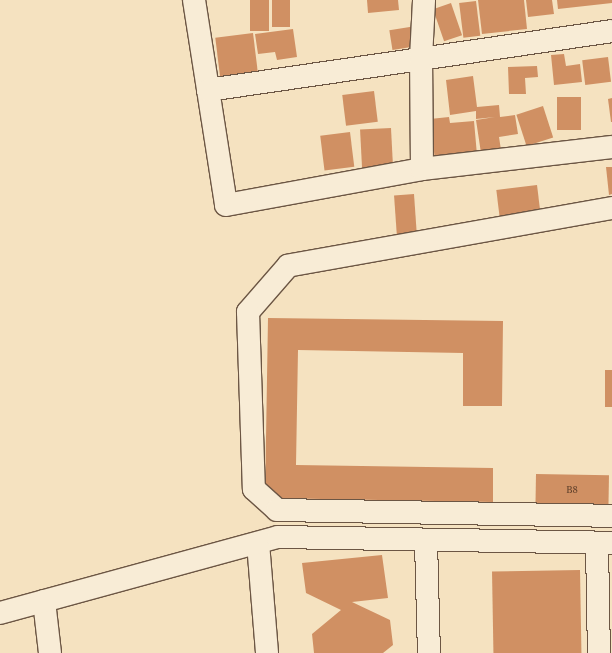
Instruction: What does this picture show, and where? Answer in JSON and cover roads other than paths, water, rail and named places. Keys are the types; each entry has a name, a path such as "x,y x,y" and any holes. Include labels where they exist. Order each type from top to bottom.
{"street":[{"path":"194,0 226,205 422,169 612,147"},
{"path":"422,169 421,58 424,0"},
{"path":"208,90 612,30"},
{"path":"612,208 288,266 248,312 254,489 277,510 612,516"},
{"path":"0,613 278,537 426,541 604,543 599,653"},
{"path":"426,541 429,653"},
{"path":"258,543 267,653"},
{"path":"44,601 50,653"}]}
